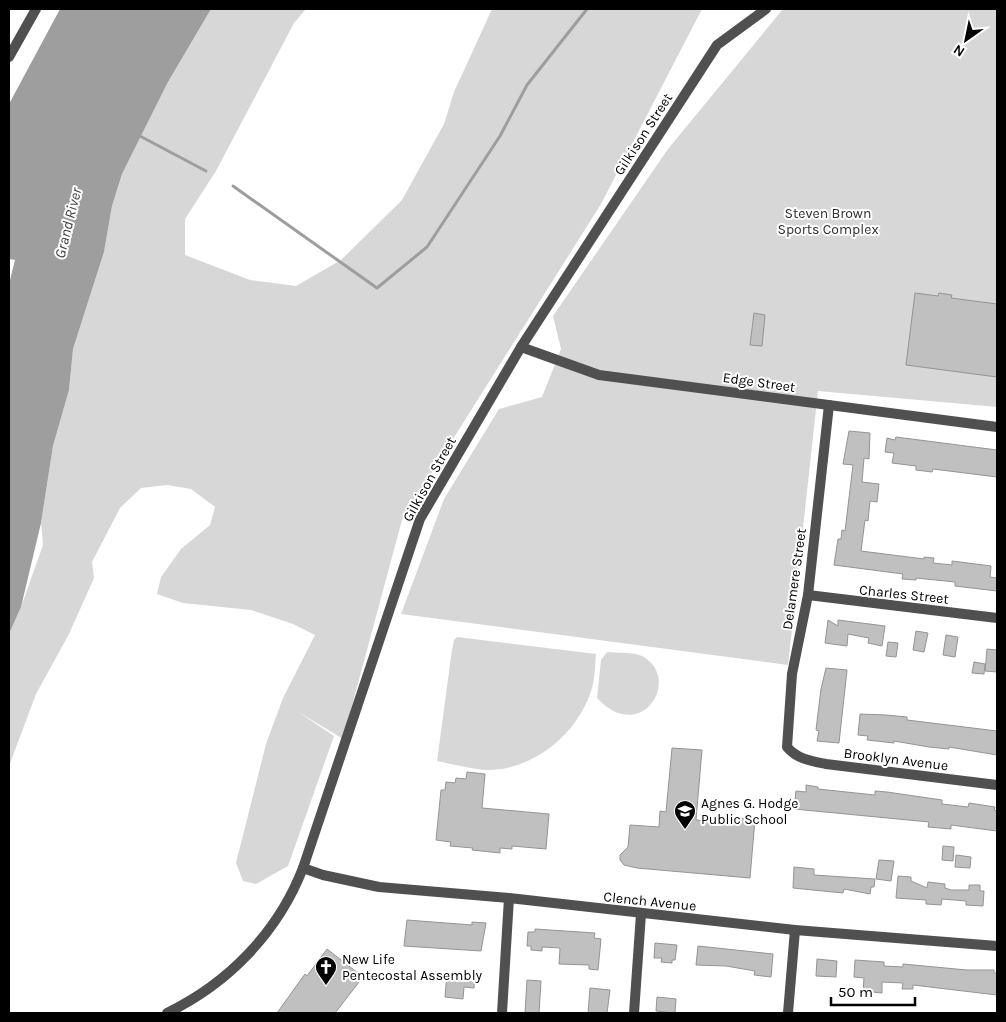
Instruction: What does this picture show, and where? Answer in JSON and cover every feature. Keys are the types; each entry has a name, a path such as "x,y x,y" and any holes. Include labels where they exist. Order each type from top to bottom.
{"street":[{"path":"9,56 36,9"},
{"name":"Gilkison Street","path":"167,1013 206,991 248,955 278,917 303,868 420,519 521,347 717,45 766,9"},
{"name":"Edge Street","path":"521,347 599,375 997,427"},
{"name":"Delamere Street","path":"792,754 786,748 787,721 792,674 808,595 829,405"},
{"name":"Charles Street","path":"808,595 997,618"},
{"name":"Brooklyn Avenue","path":"792,754 826,764 997,785"},
{"name":"Clench Avenue","path":"303,868 323,875 379,886 509,898 795,930 997,946"},
{"path":"502,1013 509,898"},
{"path":"634,1013 642,914"},
{"path":"788,1013 795,930"}],"green space":[{"path":"211,9 306,9 294,23 216,171 185,219 185,255 250,280 296,286 341,260 402,200 444,124 454,92 492,9 702,9 601,204 402,520 343,739 297,711 334,736 288,866 256,884 243,881 236,863 266,744 283,698 315,635 293,624 251,610 183,603 157,594 161,577 181,549 210,525 215,507 191,489 167,485 141,488 120,508 92,562 94,578 69,634 36,694 9,766 9,634 21,607 43,545 41,523 53,446 69,390 73,349 104,252 112,206 122,174 168,82"},
{"name":"Steven Brown Sports Complex","path":"783,9 997,9 997,407 818,391 788,665 401,614 444,499 499,409 542,397 561,349 553,316 668,149"},
{"path":"457,637 596,654 592,688 577,720 552,746 521,764 504,769 468,768 437,761 452,650 454,640"},
{"path":"607,652 630,653 642,656 654,666 659,679 658,692 652,703 642,712 629,715 614,711 597,698 601,660"}],"water":[{"name":"Grand River","path":"60,9 211,9 168,82 122,174 112,206 104,252 73,349 69,390 53,446 41,523 21,607 9,634 9,284 15,260 9,259 9,104"}],"building":[{"path":"915,293 938,296 939,293 952,295 951,298 997,304 997,377 906,365"},
{"path":"754,313 765,315 762,346 750,345"},
{"path":"849,431 870,433 869,459 864,458 862,482 879,484 877,502 870,501 868,521 865,520 861,551 924,559 924,557 934,558 933,563 952,565 952,561 991,566 990,577 997,578 997,591 955,586 955,582 916,578 916,580 902,579 903,574 834,565 838,539 841,539 842,530 845,531 853,465 843,464"},
{"path":"896,437 997,450 997,477 933,469 932,472 916,470 916,466 892,463 894,453 885,452 887,438 895,440"},
{"path":"828,620 838,626 838,620 885,626 882,646 868,643 869,638 848,634 847,646 825,643"},
{"path":"916,631 928,633 924,652 913,650"},
{"path":"946,635 958,637 955,657 943,655"},
{"path":"888,642 898,643 896,657 886,656"},
{"path":"987,649 997,650 997,672 985,671"},
{"path":"974,662 985,664 984,674 972,673"},
{"path":"826,668 847,670 839,743 817,741 819,731 816,730 821,689"},
{"path":"860,714 907,717 907,720 997,731 997,755 949,747 949,749 894,741 894,743 867,740 868,736 858,735"},
{"path":"672,748 702,750 696,820 738,824 739,818 755,819 750,878 637,868 624,865 620,860 620,855 628,847 630,825 659,827 660,811 666,812"},
{"path":"467,772 485,774 482,808 549,814 546,849 512,846 512,849 500,848 500,853 450,846 451,842 436,840 441,790 445,790 446,782 455,783 456,778 466,779"},
{"path":"806,785 818,787 818,789 875,795 875,791 887,792 942,800 942,804 968,807 969,803 995,807 994,810 997,811 997,831 951,825 951,829 928,827 929,822 794,809 796,791 806,792"},
{"path":"943,846 954,847 953,861 942,860"},
{"path":"956,855 971,857 970,868 955,867"},
{"path":"879,860 894,861 891,881 876,879"},
{"path":"794,867 814,869 814,875 875,879 874,887 871,887 870,894 844,889 843,893 793,888"},
{"path":"898,876 911,877 911,881 927,888 928,882 945,884 945,888 951,890 969,890 969,885 980,885 980,891 984,891 983,906 966,905 966,901 942,899 941,905 926,904 926,900 896,898"},
{"path":"407,920 472,925 472,922 486,923 481,951 404,946"},
{"path":"535,929 595,933 594,938 601,939 598,970 589,969 589,965 559,964 560,948 542,947 542,951 531,950 531,946 527,946 528,932 535,932"},
{"path":"655,943 677,945 675,960 672,960 672,963 661,962 662,958 654,958"},
{"path":"698,946 773,954 771,977 754,975 755,971 726,966 696,965"},
{"name":"New Life Pentecostal Assembly","path":"327,949 363,977 335,1013 277,1013 305,974 307,976"},
{"path":"817,959 837,961 836,977 816,976"},
{"path":"855,960 884,962 884,966 903,967 903,964 967,970 994,970 994,973 997,973 997,995 913,985 913,989 902,989 903,983 882,982 882,993 863,991 864,978 854,977"},
{"path":"447,973 475,975 474,988 464,987 463,999 445,997"},
{"path":"527,980 541,981 539,1013 525,1013"},
{"path":"590,988 610,990 607,1013 588,1013"},
{"path":"657,997 676,999 675,1013 656,1011"}],"waterway":[{"path":"233,186 377,288 427,247 500,136 527,85 587,9"},
{"path":"138,135 206,171"}],"place":[{"name":"Agnes G. Hodge Public School","path":"685,830"},
{"name":"New Life Pentecostal Assembly","path":"326,986"}]}
